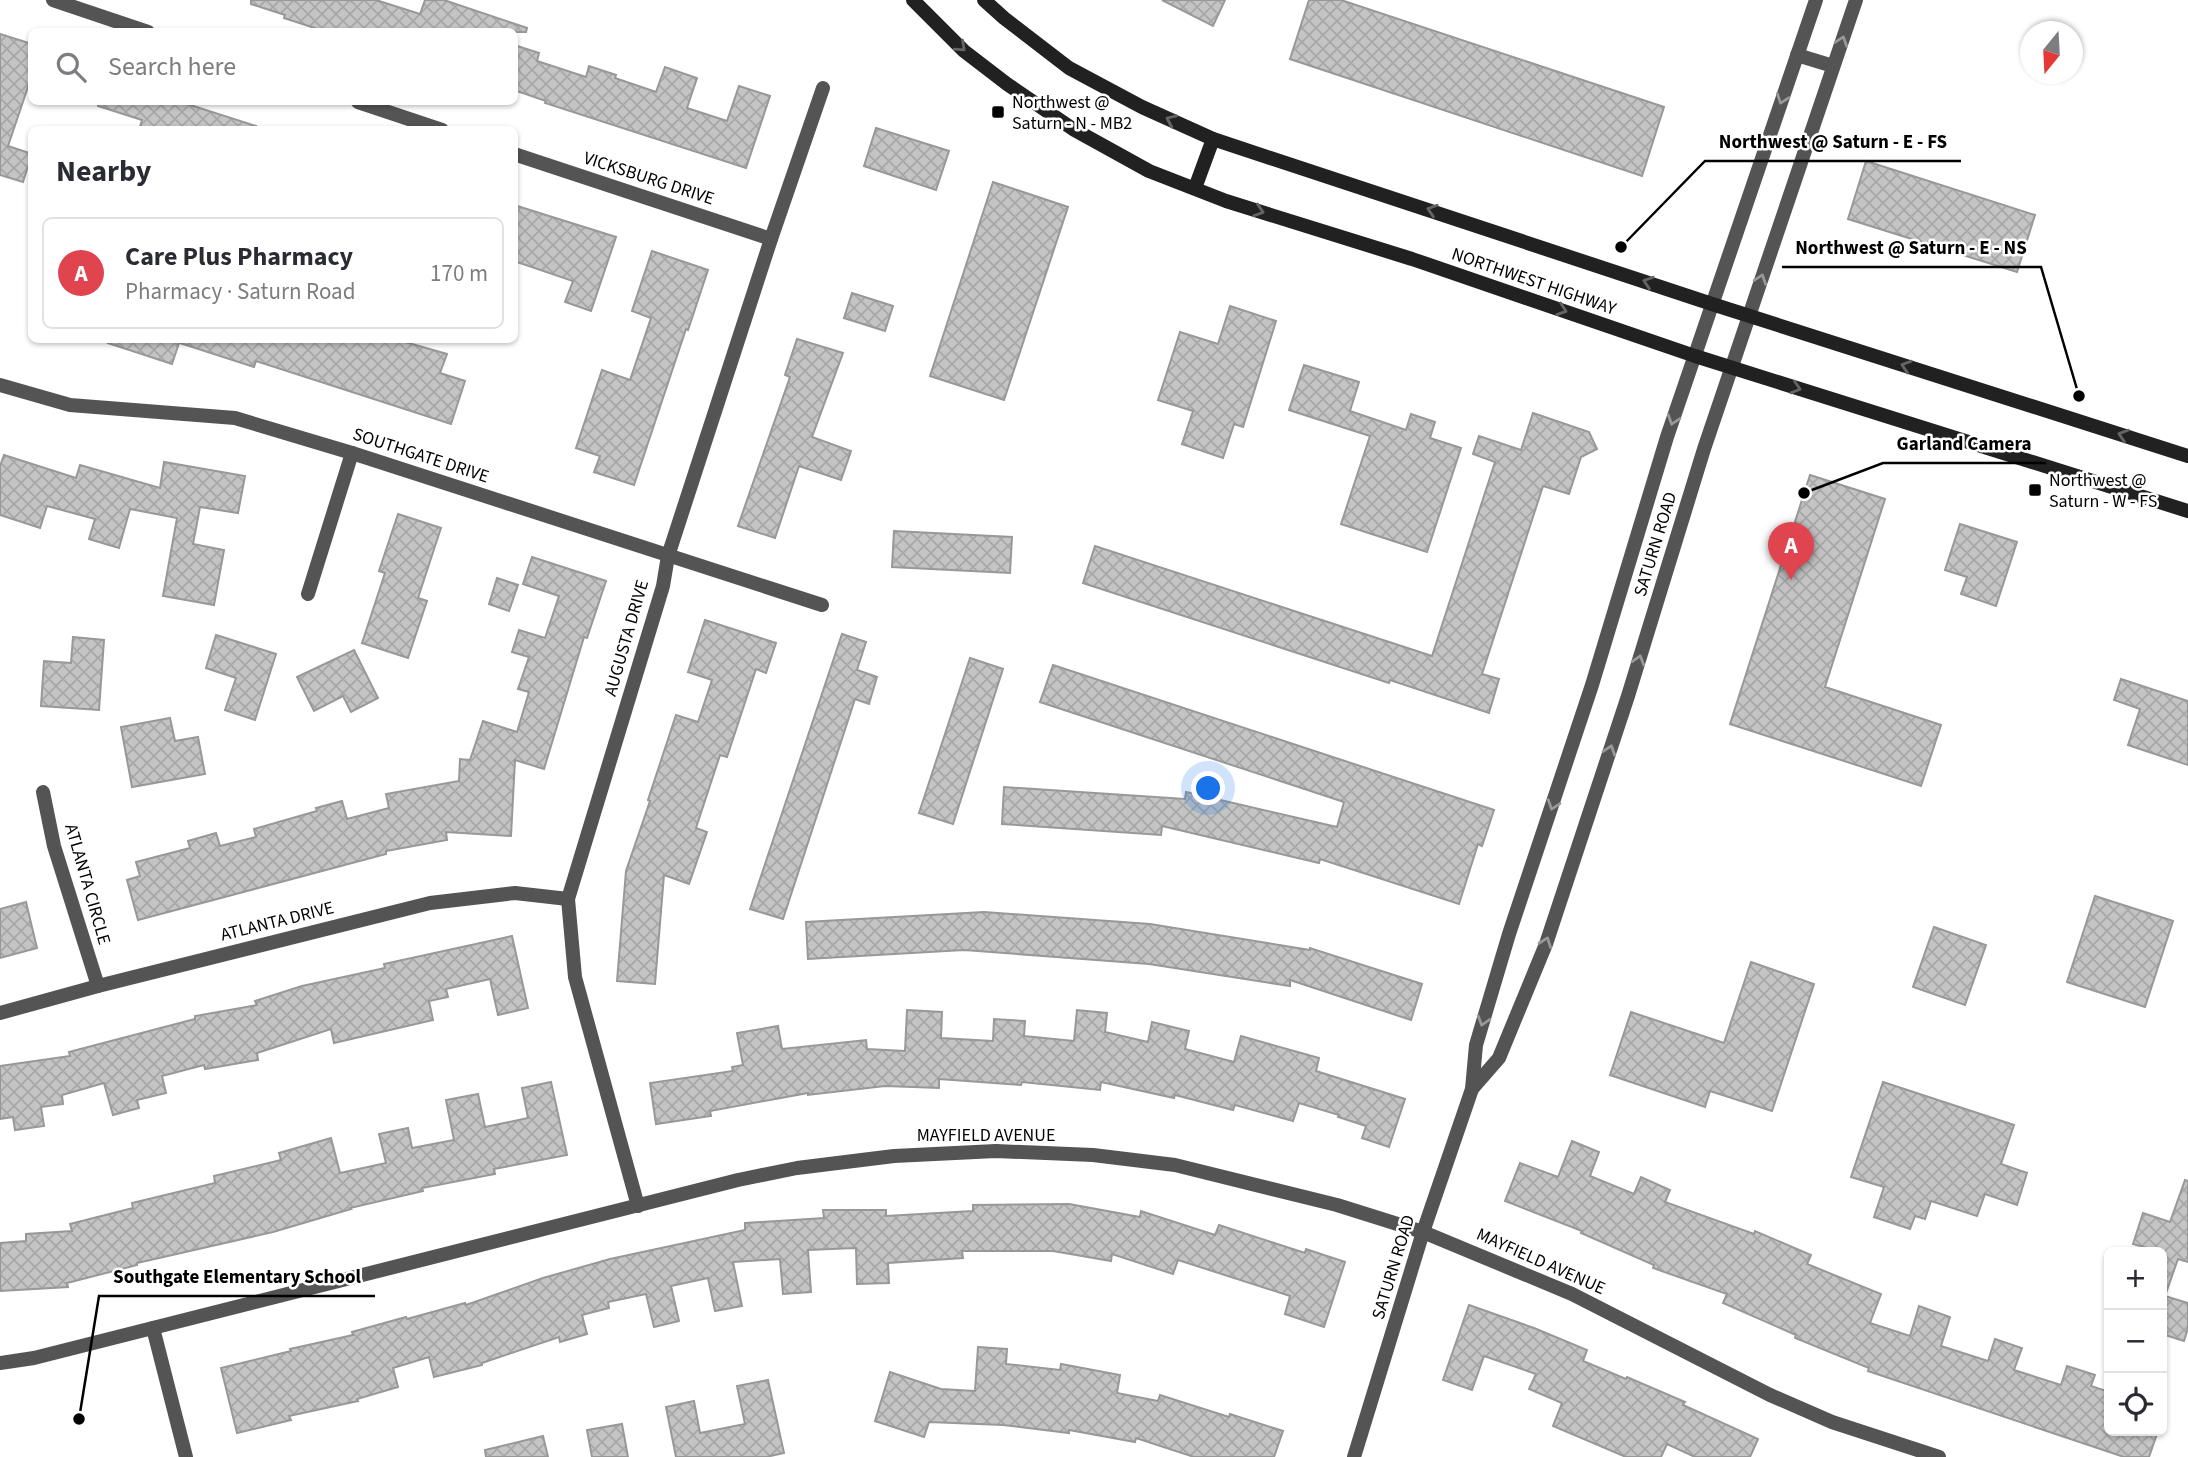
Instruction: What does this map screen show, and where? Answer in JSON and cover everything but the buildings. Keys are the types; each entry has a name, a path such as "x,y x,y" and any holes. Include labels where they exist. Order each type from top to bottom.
{"main road":[{"name":"NORTHWEST HIGHWAY","path":"913,0 964,51 1033,102 1073,129 1149,171 1226,201 1412,259 1695,356 2188,511"},
{"name":"NORTHWEST HIGHWAY","path":"985,0 1069,68 1142,107 1213,139 1748,316 2188,456"},
{"path":"1195,188 1213,139"}],"street":[{"path":"53,0 136,28"},
{"name":"SATURN ROAD","path":"1354,1457 1423,1231 1472,1090 1476,1045 1592,685 1667,437 1816,0"},
{"name":"SATURN ROAD","path":"1472,1090 1499,1058 1546,944 1628,696 1704,449 1856,0"},
{"path":"1797,55 1833,66"},
{"name":"AUGUSTA DRIVE","path":"638,1206 575,977 568,899 663,586 668,556 823,88"},
{"path":"367,105 430,126"},
{"name":"VICKSBURG DRIVE","path":"518,154 771,239"},
{"name":"SOUTHGATE DRIVE","path":"0,385 70,405 235,418 352,453 822,605"},
{"path":"308,594 352,453"},
{"name":"ATLANTA CIRCLE","path":"43,792 54,846 98,986"},
{"name":"ATLANTA DRIVE","path":"0,1013 430,903 515,893 568,899"},
{"name":"MAYFIELD AVENUE","path":"0,1363 34,1358 738,1180 797,1168 894,1156 996,1151 1093,1155 1175,1165 1337,1205 1423,1231 1572,1294 1770,1395 1832,1422 1939,1457"},
{"path":"153,1328 186,1457"}],"place":[{"name":"Northwest @ Saturn - N - MB2","path":"998,112"},
{"name":"Northwest @ Saturn - E - FS","path":"1621,247"},
{"name":"Northwest @ Saturn - E - NS","path":"2079,396"},
{"name":"Northwest @ Saturn - W - FS","path":"2035,490"},
{"name":"Garland Camera","path":"1804,493"},
{"name":"Care Plus Pharmacy","path":"1791,580"},
{"name":"Southgate Elementary School","path":"79,1419"}]}
